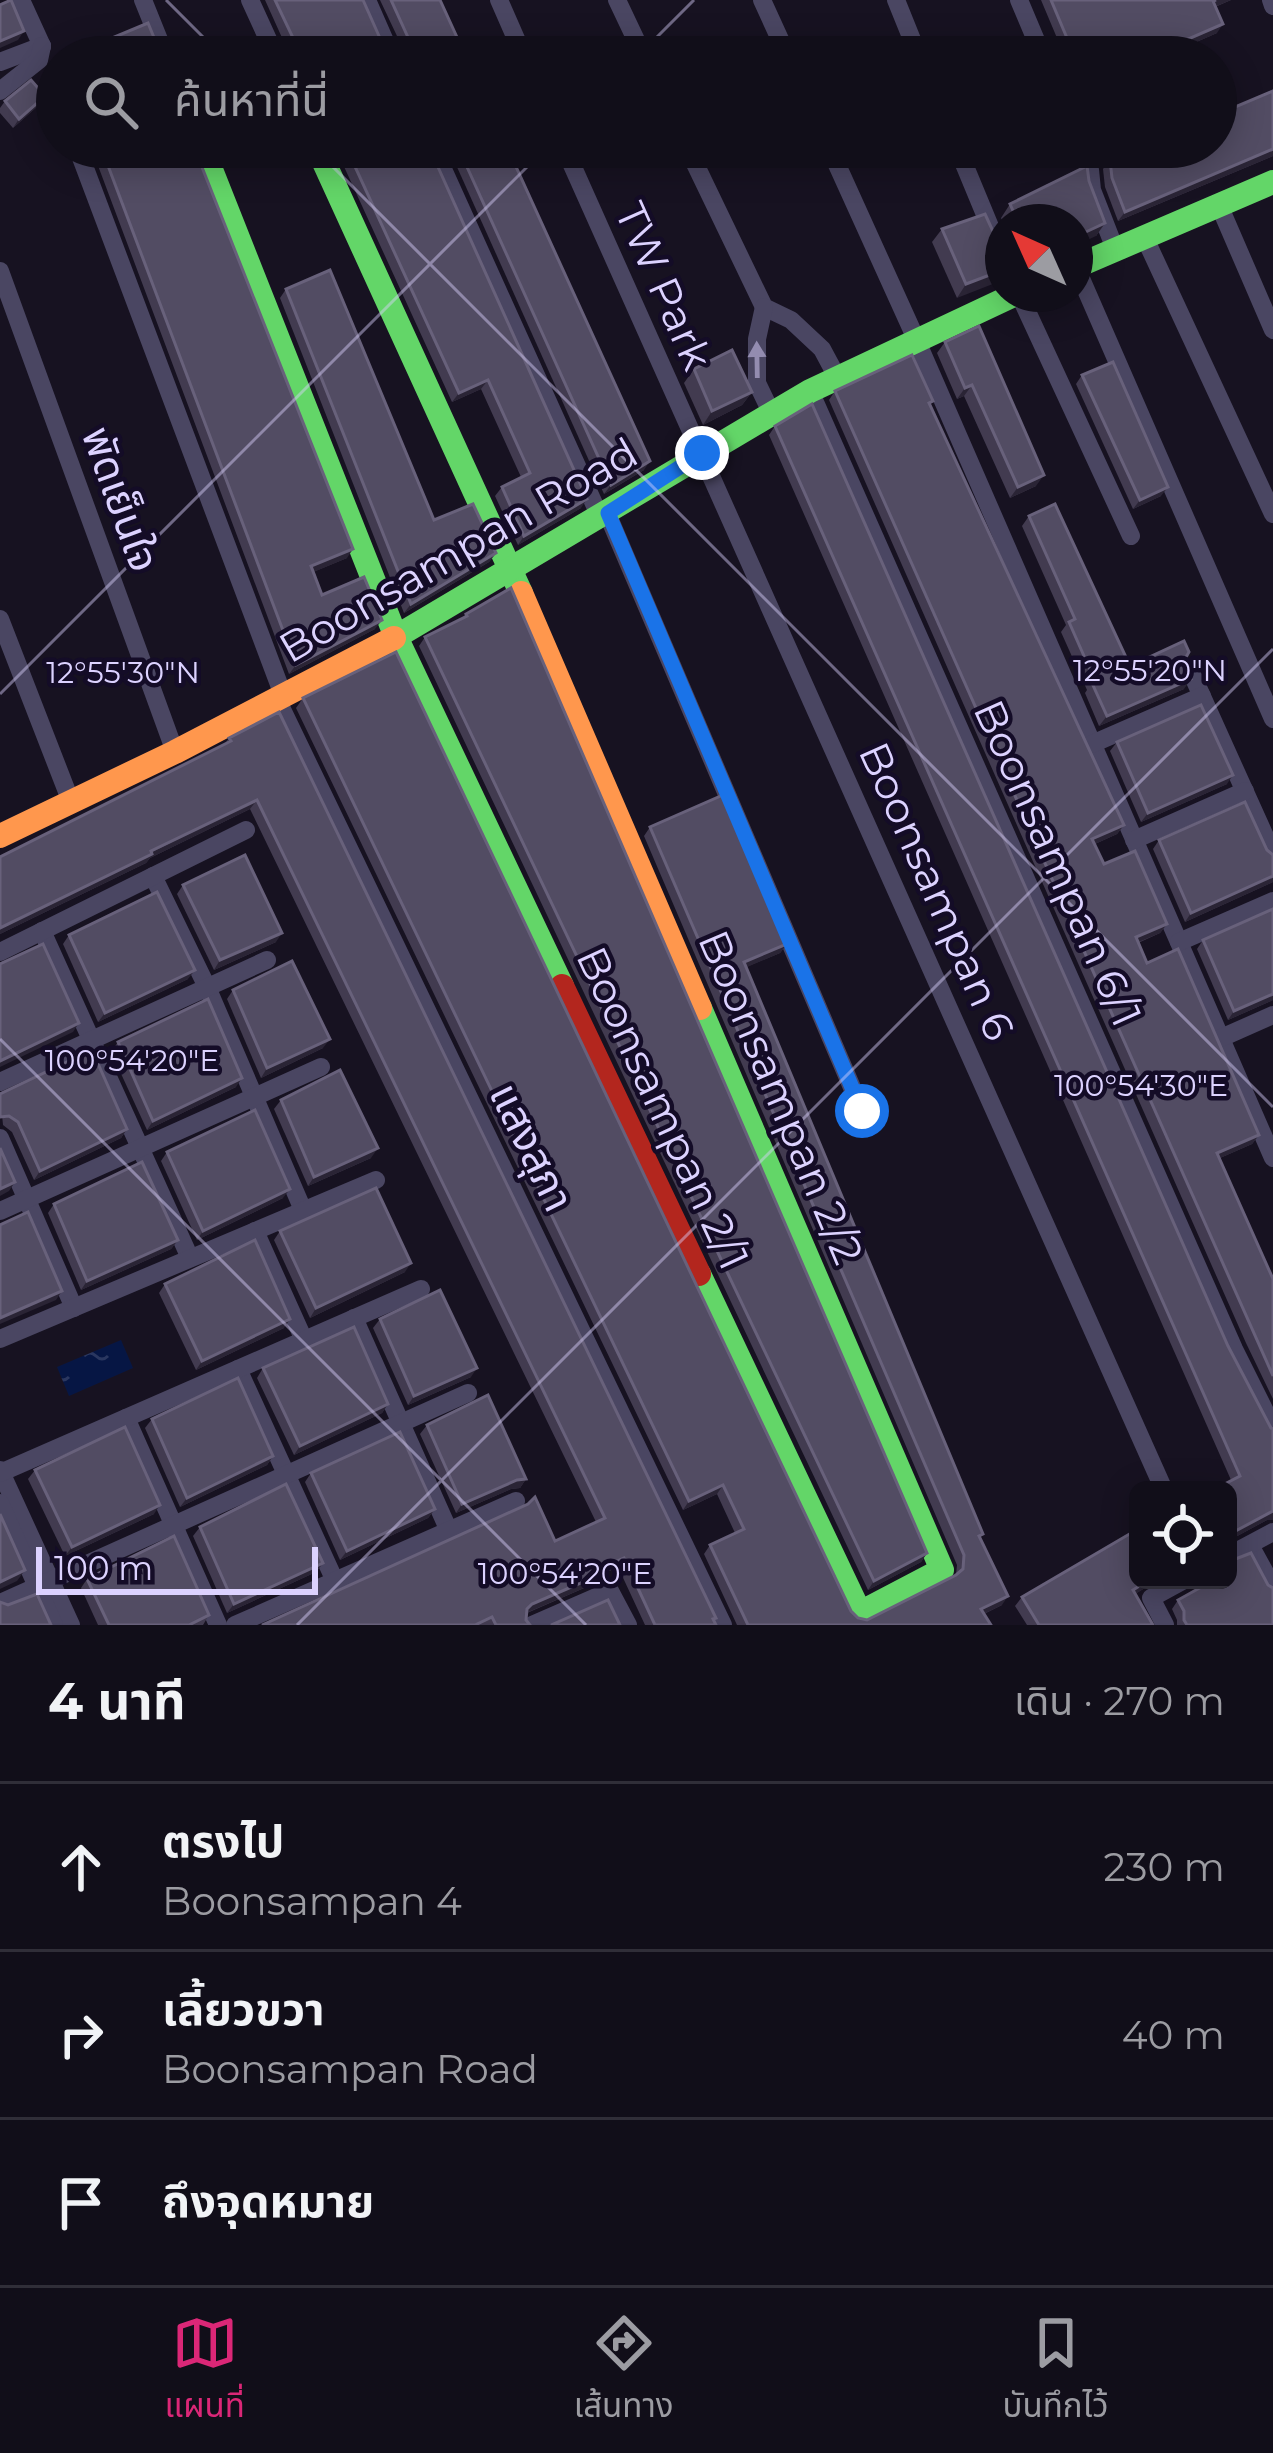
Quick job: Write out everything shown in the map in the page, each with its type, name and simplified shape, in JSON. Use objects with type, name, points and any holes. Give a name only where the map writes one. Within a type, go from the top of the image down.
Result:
[{"type":"street","points":[[21,0],[37,36]]},
{"type":"street","points":[[143,0],[158,36]]},
{"type":"street","points":[[250,0],[266,36]]},
{"type":"street","points":[[367,0],[383,36]]},
{"type":"street","points":[[499,0],[515,36]]},
{"type":"street","points":[[617,0],[634,36]]},
{"type":"street","points":[[762,0],[778,36]]},
{"type":"street","points":[[896,0],[911,36]]},
{"type":"street","points":[[1019,0],[1034,36]]},
{"type":"street","points":[[0,62],[36,48]]},
{"type":"street","points":[[0,92],[36,62]]},
{"type":"street","name":"แสงสุภา","points":[[85,168],[280,697],[723,1625]]},
{"type":"street","name":"Boonsampan 2/1","points":[[210,168],[396,637],[860,1613]]},
{"type":"street","points":[[327,168],[511,570]]},
{"type":"street","points":[[443,168],[604,515],[862,1111]]},
{"type":"street","name":"TW Park","points":[[573,168],[702,453]]},
{"type":"street","points":[[697,168],[764,307],[757,339],[757,383],[770,412]]},
{"type":"street","points":[[839,168],[1221,1038],[1267,1126],[1273,1158]]},
{"type":"street","points":[[966,168],[985,215]]},
{"type":"street","points":[[1089,168],[1103,185],[1128,243],[1273,514]]},
{"type":"street","points":[[1093,259],[1273,182]]},
{"type":"street","points":[[1219,205],[1273,330]]},
{"type":"street","name":"พัดเย็นใจ","points":[[0,271],[175,752]]},
{"type":"street","points":[[1093,306],[1273,719]]},
{"type":"street","points":[[764,307],[791,320],[822,349],[837,377]]},
{"type":"street","name":"Boonsampan Road","points":[[0,836],[396,637],[770,412],[985,309]]},
{"type":"street","points":[[1026,312],[1131,536]]},
{"type":"street","name":"Boonsampan 6/1","points":[[809,391],[1234,1349],[1273,1427]]},
{"type":"street","name":"Boonsampan 6","points":[[702,453],[1160,1481]]},
{"type":"street","name":"Boonsampan 2/2","points":[[511,570],[942,1570],[860,1613]]},
{"type":"street","points":[[0,619],[71,802]]},
{"type":"street","points":[[1191,672],[1273,854]]},
{"type":"street","points":[[1092,743],[1202,696]]},
{"type":"street","points":[[1134,840],[1245,791]]},
{"type":"street","points":[[0,952],[246,830]]},
{"type":"street","points":[[153,876],[207,987],[303,1210]]},
{"type":"street","points":[[1179,942],[1273,901]]},
{"type":"street","points":[[43,931],[190,1258]]},
{"type":"street","points":[[0,1082],[267,960]]},
{"type":"street","points":[[1221,1038],[1273,1015]]},
{"type":"street","points":[[0,1211],[321,1067]]},
{"type":"street","points":[[0,1138],[74,1308]]},
{"type":"street","points":[[0,1339],[376,1180]]},
{"type":"street","points":[[255,1231],[304,1340]]},
{"type":"street","points":[[55,1625],[0,1472],[421,1289]]},
{"type":"street","points":[[355,1318],[449,1531]]},
{"type":"street","points":[[238,1369],[335,1581]]},
{"type":"street","points":[[0,1603],[468,1393]]},
{"type":"street","points":[[126,1418],[218,1625]]},
{"type":"street","points":[[235,1625],[516,1502]]},
{"type":"street","points":[[0,1503],[71,1625]]},
{"type":"street","points":[[1237,1552],[1273,1532]]},
{"type":"street","points":[[1250,1545],[1273,1587]]},
{"type":"street","points":[[1166,1625],[1151,1598],[1168,1589]]},
{"type":"street","points":[[532,1625],[610,1591],[628,1625]]},
{"type":"water","points":[[121,1340],[133,1368],[69,1396],[57,1367]]},
{"type":"building","points":[[11,0],[24,31],[0,41],[0,5]]},
{"type":"building","points":[[275,0],[363,0],[379,36],[292,36]]},
{"type":"building","points":[[391,0],[440,0],[456,36],[407,36]]},
{"type":"building","points":[[1051,0],[1216,0],[1223,24],[1195,36],[1066,36]]},
{"type":"building","points":[[148,23],[153,36],[117,36]]},
{"type":"building","points":[[31,80],[36,86],[36,104],[19,119],[5,101]]},
{"type":"building","points":[[1273,91],[1273,149],[1237,164],[1237,106]]},
{"type":"building","points":[[109,168],[202,168],[353,549],[311,566],[322,595],[364,577],[382,620],[296,665]]},
{"type":"building","points":[[356,168],[438,168],[587,499],[524,536],[502,487],[530,473],[488,380],[459,393]]},
{"type":"building","points":[[468,168],[517,168],[650,461],[611,485]]},
{"type":"building","points":[[1087,168],[1105,223],[1093,229],[1093,204],[1010,204]]},
{"type":"building","points":[[1111,168],[1228,168],[1125,212]]},
{"type":"building","points":[[985,214],[985,277],[966,284],[942,229]]},
{"type":"building","points":[[330,270],[434,520],[473,504],[496,553],[411,604],[286,289]]},
{"type":"building","points":[[979,326],[1044,475],[1018,487],[972,385],[965,388],[945,342]]},
{"type":"building","points":[[732,350],[752,392],[712,411],[694,369]]},
{"type":"building","points":[[912,355],[933,401],[929,403],[1124,825],[1092,839],[1104,864],[1135,851],[1167,924],[1136,937],[1147,963],[1178,949],[1259,1135],[1217,1153],[1273,1279],[1273,1376],[835,391]]},
{"type":"building","points":[[1113,362],[1168,487],[1140,500],[1082,375]]},
{"type":"building","points":[[812,404],[1228,1346],[1273,1429],[1273,1511],[1237,1530],[1237,1481],[1230,1481],[1240,1476],[775,426]]},
{"type":"building","points":[[1055,504],[1130,666],[1184,641],[1191,679],[1107,716],[1069,622],[1075,619],[1029,516]]},
{"type":"building","points":[[511,588],[927,1553],[874,1581],[425,637]]},
{"type":"building","points":[[396,652],[851,1611],[867,1620],[956,1575],[963,1569],[964,1555],[650,827],[723,795],[787,944],[744,962],[983,1534],[979,1536],[1008,1596],[981,1609],[991,1625],[748,1625],[710,1545],[744,1529],[723,1485],[689,1501],[303,698]]},
{"type":"building","points":[[1201,705],[1233,775],[1148,813],[1117,742]]},
{"type":"building","points":[[279,712],[716,1625],[655,1625],[624,1558],[595,1571],[597,1576],[532,1604],[527,1609],[530,1625],[496,1625],[492,1617],[475,1625],[262,1625],[535,1497],[555,1541],[605,1518],[257,800],[0,928],[0,857]]},
{"type":"building","points":[[1245,802],[1273,855],[1273,876],[1191,913],[1159,840]]},
{"type":"building","points":[[245,855],[282,933],[220,960],[183,885]]},
{"type":"building","points":[[157,892],[195,970],[105,1013],[69,935]]},
{"type":"building","points":[[1273,909],[1273,994],[1234,1011],[1203,940]]},
{"type":"building","points":[[43,944],[79,1023],[0,1061],[0,964]]},
{"type":"building","points":[[292,961],[330,1039],[267,1068],[233,990]]},
{"type":"building","points":[[208,999],[242,1078],[153,1121],[118,1042]]},
{"type":"building","points":[[92,1050],[127,1129],[40,1171],[18,1122],[0,1117],[0,1094]]},
{"type":"building","points":[[340,1070],[378,1148],[314,1177],[281,1100]]},
{"type":"building","points":[[255,1110],[290,1189],[203,1231],[167,1152]]},
{"type":"building","points":[[0,1148],[15,1182],[0,1189]]},
{"type":"building","points":[[142,1162],[178,1240],[87,1281],[54,1204]]},
{"type":"building","points":[[376,1188],[411,1263],[316,1308],[280,1231]]},
{"type":"building","points":[[28,1212],[62,1291],[0,1318],[0,1225]]},
{"type":"building","points":[[255,1240],[290,1319],[202,1361],[165,1284]]},
{"type":"building","points":[[440,1290],[477,1368],[414,1396],[380,1319]]},
{"type":"building","points":[[354,1327],[388,1404],[300,1446],[263,1368]]},
{"type":"building","points":[[238,1378],[273,1456],[187,1498],[152,1419]]},
{"type":"building","points":[[488,1395],[526,1479],[462,1504],[427,1425]]},
{"type":"building","points":[[125,1427],[160,1505],[72,1547],[35,1470]]},
{"type":"building","points":[[400,1432],[435,1509],[347,1551],[311,1473]]},
{"type":"building","points":[[286,1484],[323,1563],[234,1604],[200,1527]]},
{"type":"building","points":[[0,1514],[25,1570],[0,1582]]},
{"type":"building","points":[[1129,1534],[1129,1589],[1135,1589],[1153,1625],[1039,1625],[1022,1597]]},
{"type":"building","points":[[174,1536],[209,1615],[189,1625],[109,1625],[87,1579]]},
{"type":"building","points":[[1251,1553],[1273,1588],[1273,1625],[1187,1625],[1178,1600],[1198,1589],[1237,1589],[1237,1558]]},
{"type":"building","points":[[37,1594],[51,1625],[0,1625],[0,1602],[8,1605]]},
{"type":"building","points":[[608,1600],[620,1625],[551,1625]]},
{"type":"traffic: fast","points":[[210,168],[396,637],[562,986]]},
{"type":"traffic: fast","points":[[327,168],[521,593]]},
{"type":"traffic: fast","points":[[1093,259],[1273,182]]},
{"type":"traffic: fast","points":[[394,638],[810,391],[985,309]]},
{"type":"traffic: fast","points":[[699,1274],[860,1613],[942,1570],[700,1008]]},
{"type":"traffic: slow","points":[[521,593],[700,1008]]},
{"type":"traffic: slow","points":[[0,836],[394,638]]},
{"type":"traffic: jam","points":[[562,986],[699,1274]]},
{"type":"route","points":[[702,453],[608,513],[862,1111]]}]
